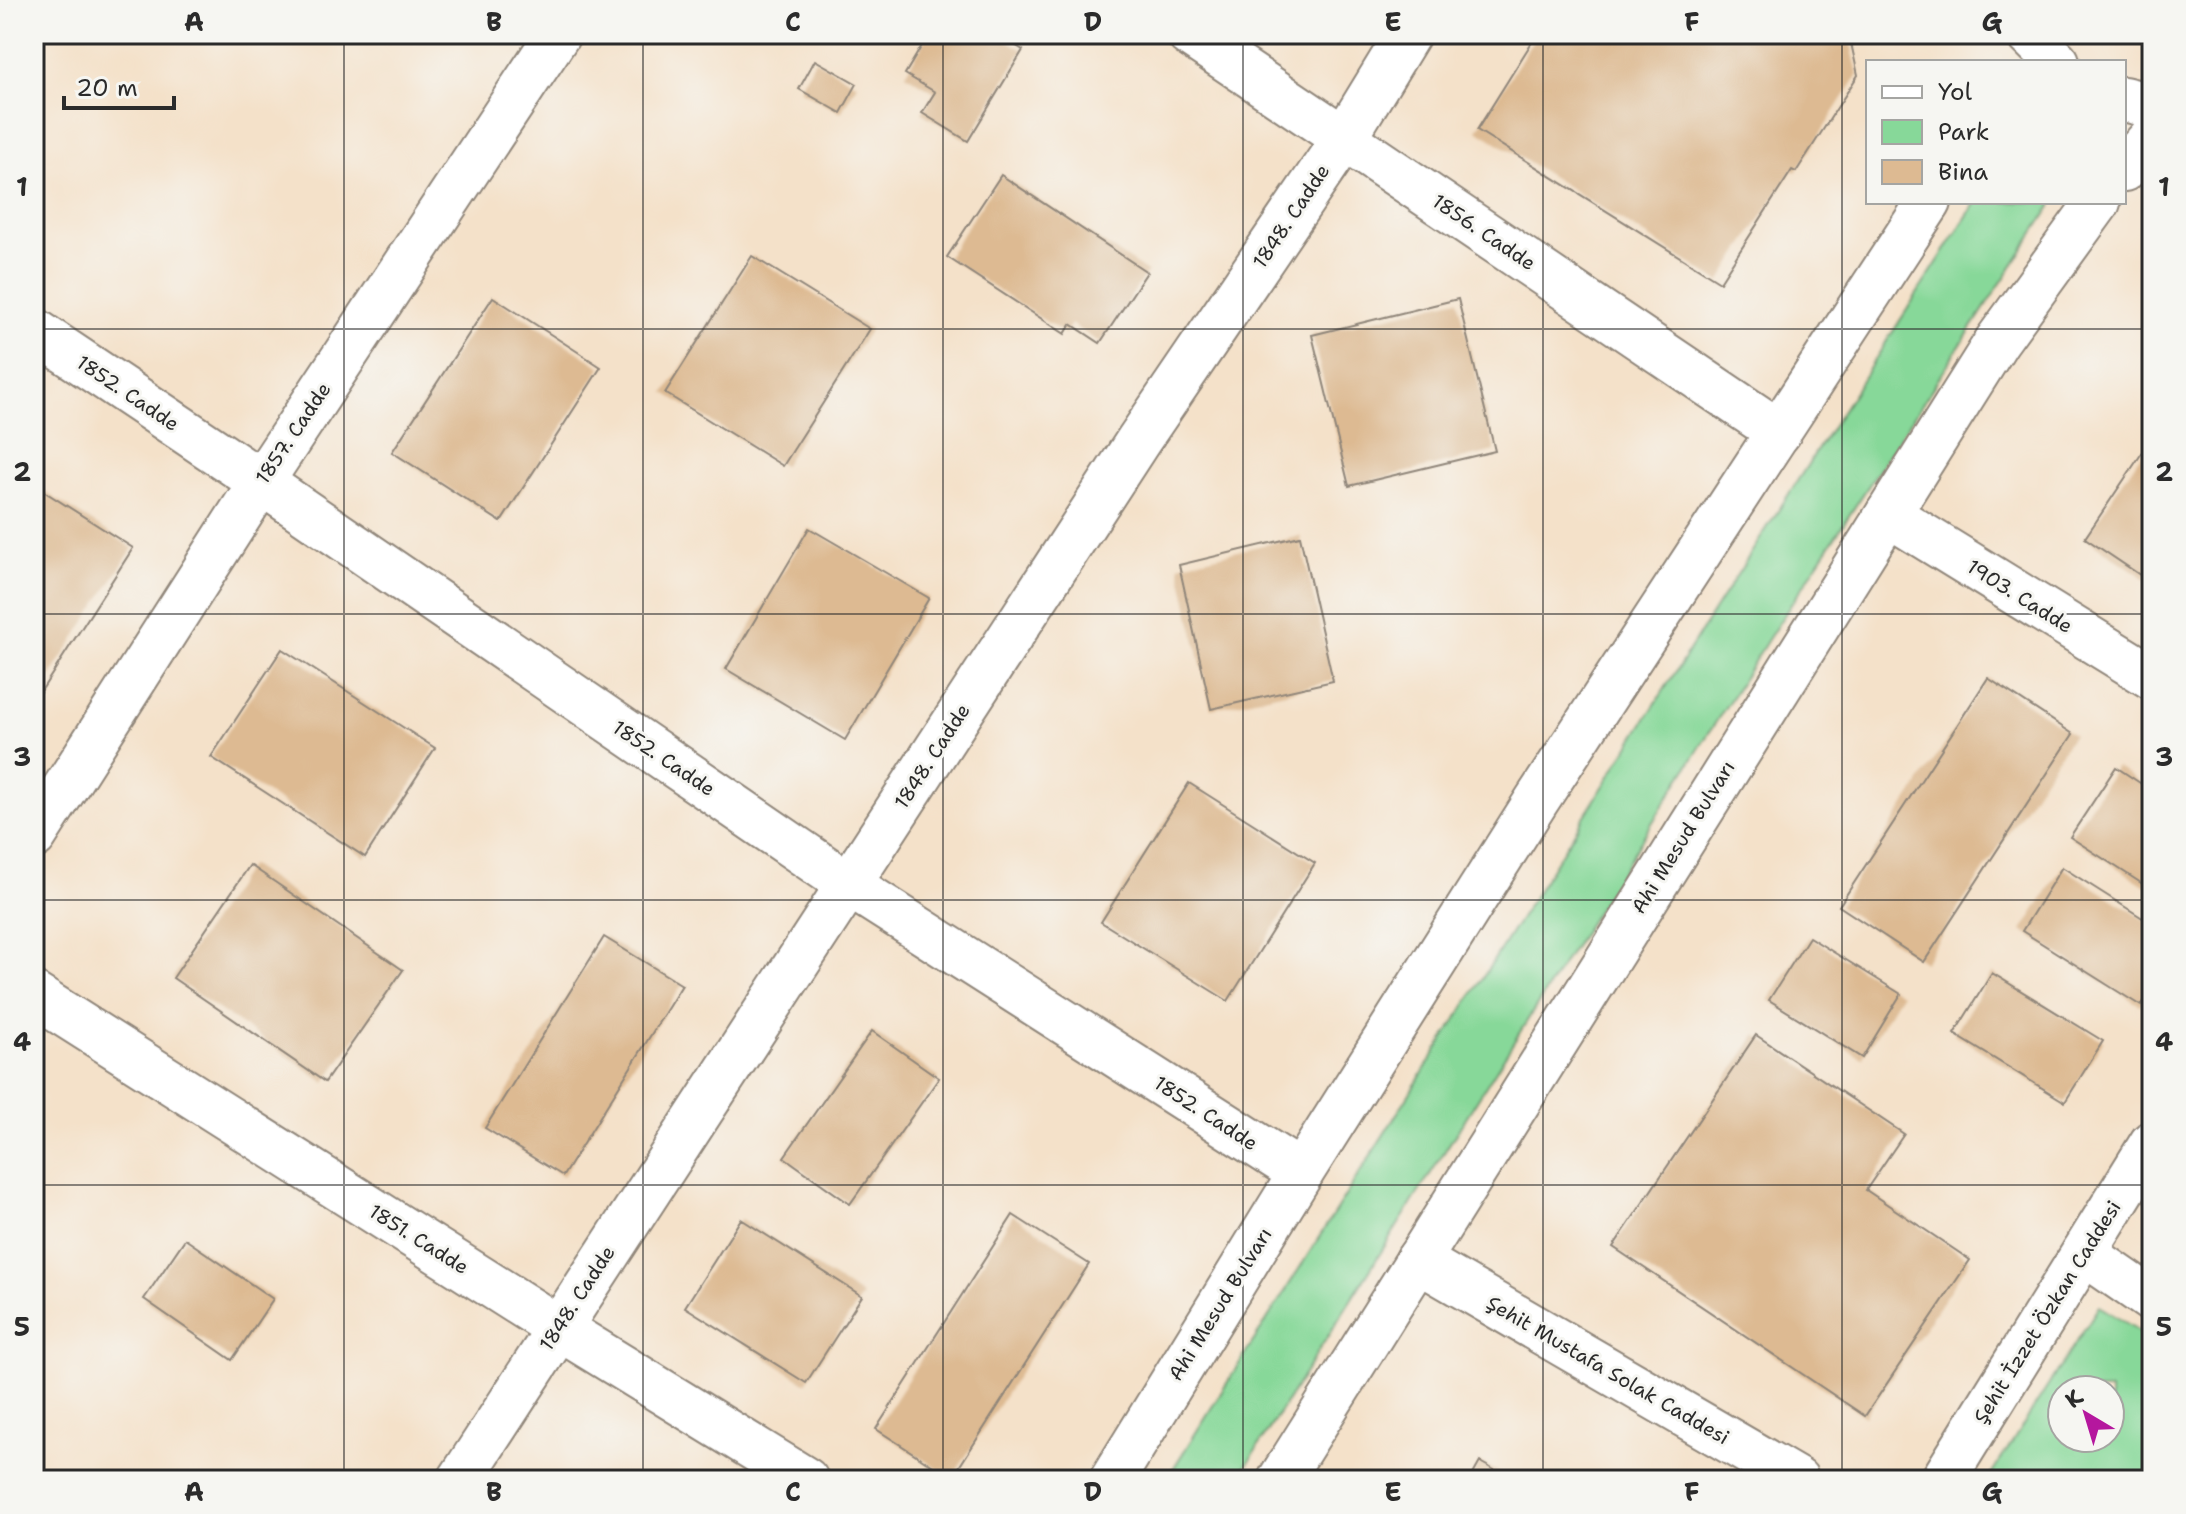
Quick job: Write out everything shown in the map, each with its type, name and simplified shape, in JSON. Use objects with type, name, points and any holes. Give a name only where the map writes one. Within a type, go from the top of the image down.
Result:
[{"type":"street","name":"1857. Cadde","points":[[34,836],[261,482],[558,34]]},
{"type":"street","name":"1856. Cadde","points":[[1189,34],[1779,432]]},
{"type":"street","name":"1848. Cadde","points":[[460,1480],[1138,441],[1345,137],[1408,34]]},
{"type":"street","points":[[2126,100],[2152,106]]},
{"type":"street","points":[[2126,167],[2152,137]]},
{"type":"street","name":"Ahi Mesud Bulvarı","points":[[1112,1480],[1301,1173],[1537,800],[1928,204]]},
{"type":"street","name":"Ahi Mesud Bulvarı","points":[[1280,1480],[1997,341],[2097,204]]},
{"type":"street","name":"1852. Cadde","points":[[34,330],[848,884],[1301,1173]]},
{"type":"street","name":"1903. Cadde","points":[[1888,514],[2152,677]]},
{"type":"street","name":"1851. Cadde","points":[[34,995],[557,1327],[806,1480]]},
{"type":"street","name":"Şehit İzzet Özkan Caddesi","points":[[1943,1480],[2152,1143]]},
{"type":"street","points":[[2084,1253],[2152,1300]]},
{"type":"street","name":"Şehit Mustafa Solak Caddesi","points":[[1418,1260],[1797,1480]]},
{"type":"green space","points":[[1975,204],[2053,204],[1769,638],[1237,1480],[1166,1480],[1712,614]]},
{"type":"green space","points":[[2099,1306],[2152,1339],[2152,1480],[1988,1480],[2046,1389],[2046,1454],[2126,1454],[2126,1374],[2056,1374]]},
{"type":"building","points":[[929,34],[996,34],[1023,50],[968,141],[922,113],[935,92],[905,74]]},
{"type":"building","points":[[1537,34],[1849,34],[1858,75],[1720,282],[1477,130]]},
{"type":"building","points":[[815,60],[857,84],[841,113],[799,89]]},
{"type":"building","points":[[1001,175],[1147,272],[1100,343],[1071,324],[1065,334],[947,257]]},
{"type":"building","points":[[752,256],[870,329],[783,466],[665,393]]},
{"type":"building","points":[[493,297],[601,367],[501,522],[392,452]]},
{"type":"building","points":[[1458,299],[1495,451],[1349,486],[1312,335]]},
{"type":"building","points":[[2152,438],[2152,583],[2085,538]]},
{"type":"building","points":[[34,485],[133,548],[34,702]]},
{"type":"building","points":[[809,528],[929,598],[845,740],[726,669]]},
{"type":"building","points":[[1300,536],[1333,681],[1211,709],[1179,565]]},
{"type":"building","points":[[282,649],[435,748],[365,857],[211,757]]},
{"type":"building","points":[[1988,678],[2073,734],[1924,962],[1839,906]]},
{"type":"building","points":[[2116,767],[2152,791],[2152,890],[2070,837]]},
{"type":"building","points":[[1189,783],[1315,863],[1228,1001],[1101,922]]},
{"type":"building","points":[[250,865],[403,970],[325,1082],[173,978]]},
{"type":"building","points":[[2062,867],[2152,924],[2152,989],[2141,1006],[2022,931]]},
{"type":"building","points":[[604,937],[682,985],[563,1176],[485,1128]]},
{"type":"building","points":[[1809,937],[1901,994],[1862,1058],[1769,1000]]},
{"type":"building","points":[[1992,973],[2103,1041],[2065,1102],[1954,1034]]},
{"type":"building","points":[[872,1031],[939,1078],[850,1204],[784,1157]]},
{"type":"building","points":[[1756,1035],[1904,1134],[1866,1190],[1970,1260],[1865,1416],[1613,1247]]},
{"type":"building","points":[[1013,1215],[1089,1264],[952,1478],[876,1429]]},
{"type":"building","points":[[741,1219],[862,1296],[806,1383],[685,1307]]},
{"type":"building","points":[[185,1239],[273,1299],[232,1360],[144,1299]]},
{"type":"building","points":[[1480,1462],[1512,1480],[1470,1480]]}]
